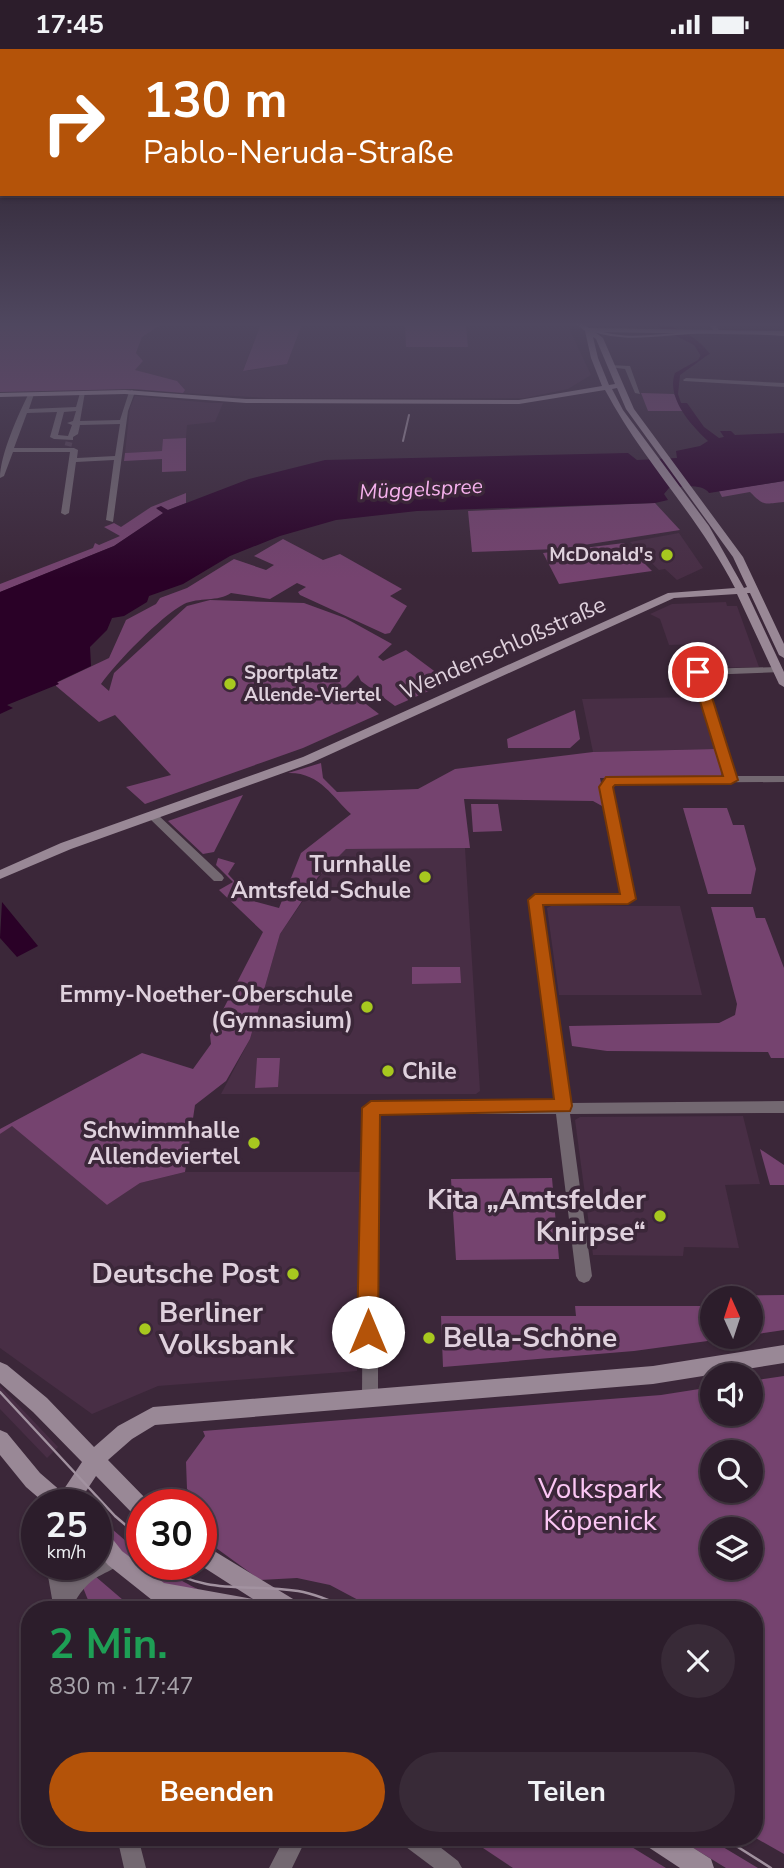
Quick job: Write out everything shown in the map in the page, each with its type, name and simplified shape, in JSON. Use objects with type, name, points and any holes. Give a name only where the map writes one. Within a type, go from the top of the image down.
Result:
[{"type":"main road","points":[[619,409],[687,504],[741,591],[784,684]]},
{"type":"main road","points":[[633,409],[738,557],[784,655]]},
{"type":"main road","name":"Wendenschloßstraße","points":[[0,875],[66,846],[330,750],[672,595],[755,590]]},
{"type":"main road","points":[[75,1489],[94,1461],[120,1434],[153,1416],[653,1375],[784,1354]]},
{"type":"main road","points":[[0,1371],[40,1405],[126,1495]]},
{"type":"main road","points":[[0,1440],[33,1480],[44,1489]]},
{"type":"main road","points":[[112,1554],[159,1594],[202,1601]]},
{"type":"main road","points":[[217,1563],[276,1601]]},
{"type":"main road","points":[[667,1846],[702,1868]]},
{"type":"street","points":[[110,520],[127,409]]},
{"type":"street","points":[[61,410],[54,437],[70,435]]},
{"type":"street","points":[[0,477],[25,411],[78,410],[70,435],[74,450],[65,513]]},
{"type":"street","points":[[9,450],[123,422]]},
{"type":"street","points":[[73,460],[118,458]]},
{"type":"street","points":[[731,780],[698,672],[778,670]]},
{"type":"street","points":[[584,1276],[535,900],[628,899],[606,787],[611,780],[784,779]]},
{"type":"street","points":[[153,816],[218,878]]},
{"type":"street","points":[[370,1397],[371,1108],[784,1107]]},
{"type":"street","points":[[66,1601],[72,1586],[89,1570],[115,1558]]},
{"type":"street","points":[[58,1580],[62,1601]]},
{"type":"street","points":[[129,1846],[135,1868]]},
{"type":"street","points":[[280,1868],[292,1846]]},
{"type":"street","points":[[421,1846],[451,1868]]},
{"type":"shaded area","points":[[130,409],[221,409],[215,422],[187,425],[186,438],[164,439],[163,451],[125,453]]},
{"type":"shaded area","points":[[679,533],[703,568],[677,580],[665,569],[659,570],[630,542]]},
{"type":"shaded area","points":[[726,602],[727,606],[737,606],[759,667],[705,668],[707,666],[699,644],[669,645],[660,619],[650,614],[672,604]]},
{"type":"shaded area","points":[[700,697],[715,749],[593,752],[582,699]]},
{"type":"shaded area","name":"Emmy-Noether-Oberschule (Gymnasium)","points":[[465,848],[480,1091],[476,1094],[221,1094],[250,1039],[280,934],[330,862],[346,849]]},
{"type":"shaded area","points":[[680,906],[702,995],[559,995],[547,908]]},
{"type":"shaded area","name":"Kita „Amtsfelder Knirpse“","points":[[743,1116],[760,1184],[725,1185],[739,1248],[684,1247],[683,1256],[593,1255],[575,1120],[580,1117]]},
{"type":"shaded area","points":[[12,1125],[107,1205],[140,1183],[185,1172],[361,1172],[357,1371],[158,1386],[92,1414],[0,1348],[0,1134]]},
{"type":"shaded area","points":[[0,1386],[58,1447],[47,1458],[0,1409]]},
{"type":"green space","points":[[647,409],[684,411],[648,411]]},
{"type":"green space","points":[[186,438],[186,471],[162,472],[162,459],[124,461],[125,453],[162,451],[163,439]]},
{"type":"green space","points":[[784,481],[784,502],[764,503],[750,492],[722,497],[719,491]]},
{"type":"green space","points":[[186,493],[186,503],[168,510],[157,509],[164,513],[114,546],[0,592],[0,584],[93,548],[95,543],[99,545],[120,536],[104,527],[114,523],[121,527],[151,507]]},
{"type":"green space","points":[[655,503],[680,530],[558,549],[472,552],[468,511]]},
{"type":"green space","name":"Sportplatz Allende-Viertel","points":[[283,539],[323,560],[340,554],[402,589],[390,596],[407,606],[390,633],[385,634],[300,595],[298,592],[306,587],[297,583],[270,599],[231,593],[220,598],[190,602],[174,610],[117,664],[101,684],[109,691],[114,673],[187,606],[210,600],[304,603],[345,618],[392,644],[378,657],[383,661],[406,650],[449,682],[395,706],[361,681],[358,675],[333,700],[349,691],[379,714],[303,748],[145,804],[126,787],[171,775],[115,715],[99,722],[56,686],[56,683],[109,658],[126,620],[156,604],[160,598],[187,588],[234,559],[266,570],[274,565],[254,556]]},
{"type":"green space","points":[[624,543],[652,571],[559,584],[543,553]]},
{"type":"green space","points":[[575,710],[580,739],[570,748],[508,748],[507,739]]},
{"type":"green space","points":[[715,749],[721,777],[600,778],[605,802],[602,806],[593,801],[464,799],[470,848],[346,849],[318,877],[280,934],[250,1039],[226,1081],[195,1105],[185,1172],[140,1183],[107,1205],[12,1126],[0,1134],[0,1129],[142,1053],[193,1069],[211,1044],[210,1035],[263,932],[219,890],[233,882],[216,865],[218,858],[235,863],[228,874],[253,901],[279,908],[301,853],[351,814],[317,781],[288,773],[321,763],[323,778],[337,792],[418,789],[455,769],[593,752]]},
{"type":"green space","points":[[243,795],[214,852],[203,854],[168,821]]},
{"type":"green space","points":[[471,804],[498,804],[502,831],[473,832]]},
{"type":"green space","points":[[683,808],[727,808],[733,825],[744,825],[756,869],[751,894],[708,894]]},
{"type":"green space","points":[[711,907],[753,907],[756,918],[765,918],[784,968],[784,1058],[771,1058],[768,1052],[607,1051],[572,1046],[569,1026],[719,1023],[735,1015],[737,1004]]},
{"type":"green space","points":[[412,967],[460,967],[461,983],[412,984]]},
{"type":"green space","points":[[257,1058],[280,1058],[278,1087],[255,1088]]},
{"type":"green space","points":[[760,1149],[784,1165],[784,1185],[770,1185]]},
{"type":"green space","points":[[552,1178],[559,1259],[456,1260],[451,1179]]},
{"type":"green space","points":[[763,1295],[784,1295],[784,1330],[763,1333]]},
{"type":"green space","points":[[575,1306],[700,1306],[700,1342],[634,1351],[443,1367],[441,1316],[576,1316]]},
{"type":"green space","name":"Volkspark Köpenick","points":[[784,1376],[784,1854],[763,1842],[763,1601],[360,1601],[330,1585],[297,1578],[260,1580],[217,1549],[217,1489],[187,1489],[186,1462],[205,1436],[203,1431],[661,1395],[700,1389],[700,1426],[763,1426],[763,1379]]},
{"type":"green space","points":[[112,1529],[126,1541],[126,1555],[112,1543]]},
{"type":"green space","points":[[89,1580],[100,1580],[124,1601],[88,1601],[82,1585]]},
{"type":"green space","points":[[157,1580],[181,1580],[198,1589],[167,1586]]},
{"type":"green space","points":[[480,1846],[630,1846],[666,1868],[513,1868]]},
{"type":"green space","points":[[690,1846],[721,1846],[758,1868],[726,1868]]},
{"type":"water","name":"Müggelspree","points":[[691,409],[704,427],[719,438],[724,437],[720,431],[731,431],[735,435],[784,433],[784,481],[709,493],[696,487],[669,488],[664,494],[668,500],[655,503],[417,511],[336,520],[280,536],[230,556],[183,584],[149,596],[147,602],[124,616],[112,618],[107,630],[90,647],[91,666],[57,682],[59,684],[7,705],[13,708],[0,714],[0,592],[114,546],[163,513],[156,508],[161,506],[168,510],[249,479],[325,460],[628,453],[637,460],[677,458],[676,451],[700,446],[708,441],[682,410]]},
{"type":"water","points":[[2,902],[38,946],[17,957],[0,938]]},
{"type":"tunnel","points":[[68,446],[69,442]]},
{"type":"tram line","points":[[403,441],[409,415]]},
{"type":"tram line","points":[[0,1392],[126,1525]]},
{"type":"tram line","points":[[192,1580],[228,1587],[298,1591],[332,1601]]},
{"type":"tram line","points":[[736,1846],[771,1868]]},
{"type":"place","name":"McDonald's","points":[[667,555]]},
{"type":"place","name":"Sportplatz Allende-Viertel","points":[[230,684]]},
{"type":"place","name":"Turnhalle Amtsfeld-Schule","points":[[425,877]]},
{"type":"place","name":"Emmy-Noether-Oberschule (Gymnasium)","points":[[367,1007]]},
{"type":"place","name":"Chile","points":[[388,1071]]},
{"type":"place","name":"Schwimmhalle Allendeviertel","points":[[254,1143]]},
{"type":"place","name":"Kita „Amtsfelder Knirpse“","points":[[660,1216]]},
{"type":"place","name":"Deutsche Post","points":[[293,1274]]},
{"type":"place","name":"Berliner Volksbank","points":[[145,1329]]},
{"type":"place","name":"Bella-Schöne","points":[[429,1338]]},
{"type":"route","points":[[368,1332],[371,1108],[563,1106],[535,900],[628,899],[606,787],[611,780],[731,780],[698,672]]}]
